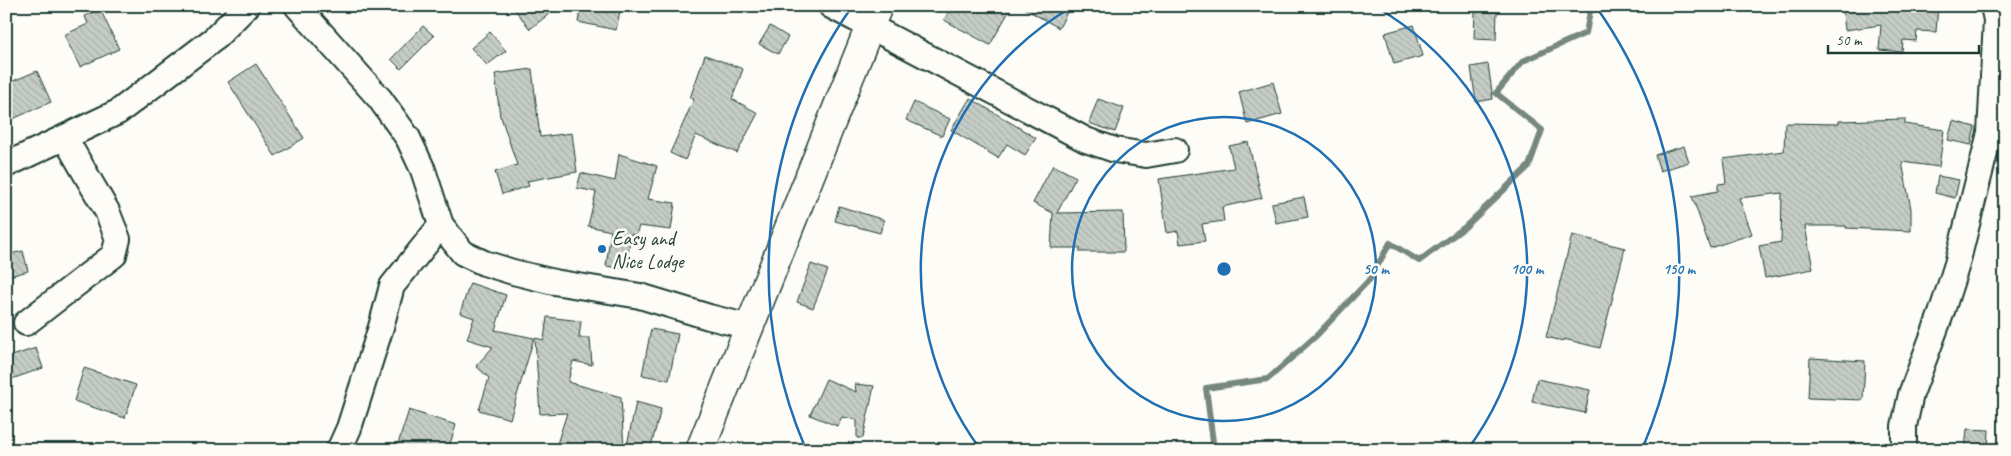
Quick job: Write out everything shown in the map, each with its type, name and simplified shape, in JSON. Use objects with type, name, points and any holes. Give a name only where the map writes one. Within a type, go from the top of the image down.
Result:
[{"type":"main road","points":[[700,450],[874,16]]},
{"type":"street","points":[[6,165],[118,112],[214,39],[247,6]]},
{"type":"street","points":[[297,6],[380,99],[408,138],[423,170],[441,225],[463,253],[484,263],[554,282],[640,296],[709,318],[750,327]]},
{"type":"street","points":[[831,6],[874,16],[1086,140],[1115,150],[1146,155],[1175,150]]},
{"type":"street","points":[[1904,450],[1904,426],[1911,394],[1942,314],[1957,264],[1988,142],[1998,16]]},
{"type":"street","points":[[26,323],[114,255],[118,239],[107,211],[65,138]]},
{"type":"street","points":[[339,450],[349,428],[392,286],[441,225]]},
{"type":"building","points":[[512,6],[559,6],[530,29]]},
{"type":"building","points":[[581,6],[621,6],[616,30],[578,22]]},
{"type":"building","points":[[952,6],[1012,6],[990,45],[944,20]]},
{"type":"building","points":[[1020,6],[1070,6],[1059,28]]},
{"type":"building","points":[[1842,6],[1938,6],[1936,32],[1917,31],[1916,41],[1903,40],[1902,52],[1879,50],[1881,25],[1845,30]]},
{"type":"building","points":[[100,9],[119,49],[80,67],[64,35],[88,24],[85,16]]},
{"type":"building","points":[[1475,12],[1497,12],[1496,40],[1474,39]]},
{"type":"building","points":[[1414,25],[1423,56],[1394,64],[1385,33]]},
{"type":"building","points":[[423,26],[434,36],[401,69],[391,59]]},
{"type":"building","points":[[770,26],[788,37],[778,54],[759,44]]},
{"type":"building","points":[[490,32],[506,51],[487,65],[471,48]]},
{"type":"building","points":[[705,55],[743,69],[732,99],[758,113],[737,153],[696,135],[685,160],[670,153],[694,99],[690,98]]},
{"type":"building","points":[[256,64],[304,138],[275,156],[228,82]]},
{"type":"building","points":[[1488,64],[1493,99],[1476,102],[1471,67]]},
{"type":"building","points":[[532,69],[540,137],[572,133],[577,172],[527,181],[529,186],[502,194],[495,172],[517,165],[500,117],[495,74]]},
{"type":"building","points":[[37,71],[51,102],[6,122],[6,84]]},
{"type":"building","points":[[1273,82],[1282,114],[1247,124],[1239,92]]},
{"type":"building","points":[[970,98],[1036,138],[1025,155],[1007,144],[998,158],[951,130]]},
{"type":"building","points":[[1098,99],[1124,108],[1115,132],[1089,123]]},
{"type":"building","points":[[914,102],[950,119],[942,136],[906,120]]},
{"type":"building","points":[[1905,119],[1905,124],[1944,130],[1939,167],[1902,162],[1911,209],[1911,231],[1846,228],[1846,226],[1805,226],[1813,269],[1765,278],[1759,246],[1781,242],[1782,193],[1739,198],[1752,234],[1710,248],[1692,196],[1718,191],[1718,184],[1726,183],[1723,159],[1784,151],[1785,123],[1839,124],[1839,121]]},
{"type":"building","points":[[1953,121],[1975,127],[1971,145],[1948,140]]},
{"type":"building","points":[[1248,142],[1262,198],[1222,207],[1224,221],[1202,224],[1205,241],[1180,244],[1178,231],[1167,233],[1159,179],[1234,168],[1229,146]]},
{"type":"building","points":[[1684,146],[1689,162],[1660,171],[1655,155]]},
{"type":"building","points":[[619,154],[657,166],[648,199],[675,203],[671,230],[639,226],[636,236],[631,234],[626,269],[606,266],[611,231],[588,226],[596,192],[577,188],[581,173],[615,181]]},
{"type":"building","points":[[1053,165],[1076,177],[1057,213],[1123,212],[1124,252],[1080,252],[1080,248],[1051,248],[1053,213],[1033,203]]},
{"type":"building","points":[[1938,176],[1959,180],[1955,198],[1935,193]]},
{"type":"building","points":[[1304,197],[1308,217],[1276,223],[1272,203]]},
{"type":"building","points":[[839,206],[884,220],[880,233],[835,221]]},
{"type":"building","points":[[1572,235],[1625,248],[1600,348],[1564,339],[1563,341],[1546,337]]},
{"type":"building","points":[[23,251],[28,271],[6,277],[6,255]]},
{"type":"building","points":[[811,264],[828,270],[813,308],[797,302]]},
{"type":"building","points":[[470,283],[506,295],[495,330],[534,338],[510,419],[479,410],[489,378],[476,366],[493,347],[467,339],[474,318],[460,313]]},
{"type":"building","points":[[547,317],[581,321],[579,338],[590,338],[592,365],[573,361],[568,382],[621,397],[624,450],[555,450],[567,413],[540,414],[535,338],[544,340]]},
{"type":"building","points":[[651,329],[678,334],[669,380],[642,375]]},
{"type":"building","points":[[36,348],[43,368],[6,381],[6,358]]},
{"type":"building","points":[[1810,358],[1865,361],[1863,400],[1808,398]]},
{"type":"building","points":[[84,368],[136,385],[125,418],[74,401]]},
{"type":"building","points":[[826,379],[856,392],[855,384],[874,386],[863,438],[857,438],[857,420],[842,417],[837,426],[810,415]]},
{"type":"building","points":[[1537,379],[1590,390],[1585,413],[1532,402]]},
{"type":"building","points":[[636,402],[661,409],[650,450],[626,450]]},
{"type":"building","points":[[409,410],[456,425],[448,450],[396,450]]},
{"type":"building","points":[[1967,429],[1989,430],[1988,450],[1965,450]]},
{"type":"waterway","points":[[1214,450],[1206,388],[1268,379],[1317,335],[1370,279],[1390,243],[1419,261],[1465,227],[1529,166],[1542,130],[1496,93],[1523,61],[1586,33],[1591,6]]},
{"type":"place","name":"Easy and Nice Lodge","points":[[602,249]]}]
